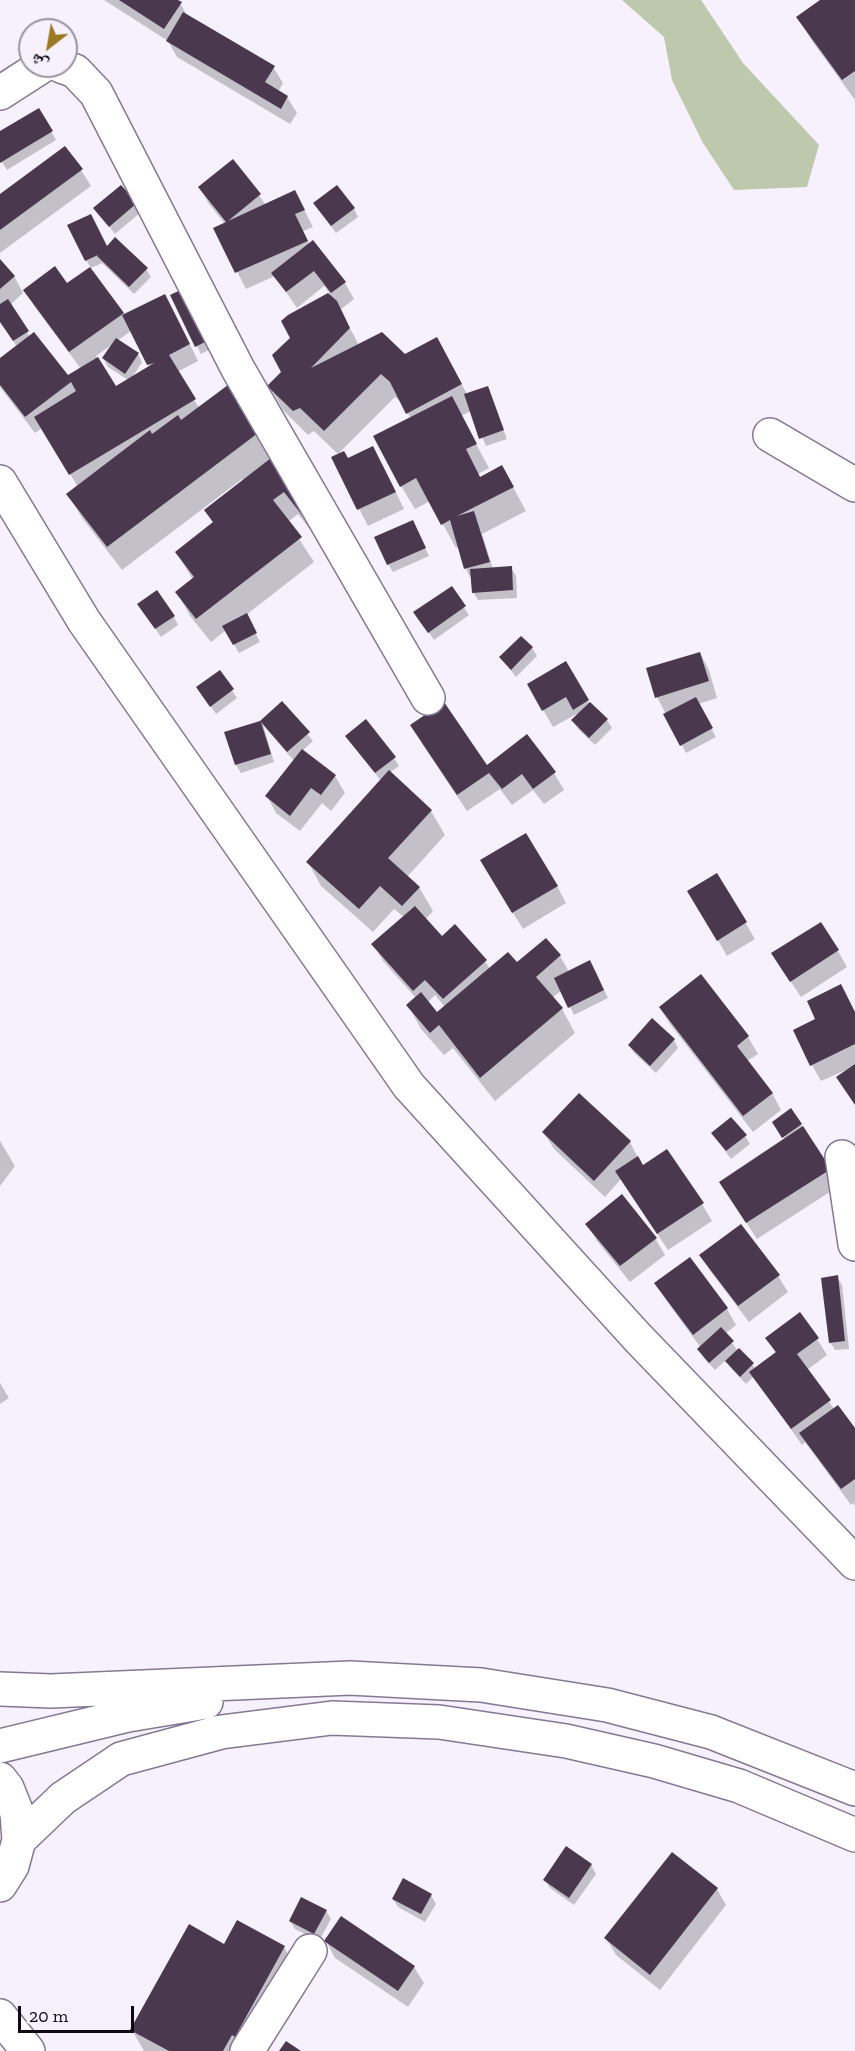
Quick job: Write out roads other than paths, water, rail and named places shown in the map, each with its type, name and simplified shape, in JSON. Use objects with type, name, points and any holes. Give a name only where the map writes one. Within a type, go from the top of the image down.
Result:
[{"type":"main road","points":[[78,74],[96,93],[238,369],[428,698]]},
{"type":"main road","points":[[0,93],[23,78]]},
{"type":"main road","points":[[770,435],[855,484]]},
{"type":"main road","points":[[0,482],[84,621],[409,1086],[638,1338],[855,1563]]},
{"type":"main road","points":[[842,1157],[855,1244]]},
{"type":"main road","points":[[0,1746],[128,1715],[350,1678]]},
{"type":"main road","points":[[0,1689],[51,1691],[350,1678],[481,1685],[607,1705],[711,1732],[855,1789]]},
{"type":"main road","points":[[19,1840],[63,1798],[121,1759],[220,1732],[332,1718],[439,1722],[566,1741],[654,1761],[738,1786],[855,1835]]},
{"type":"main road","points":[[0,1779],[7,1788],[17,1813],[19,1840],[12,1866],[0,1885]]},
{"type":"main road","points":[[247,2051],[310,1951]]},
{"type":"main road","points":[[0,2016],[28,2051]]}]
